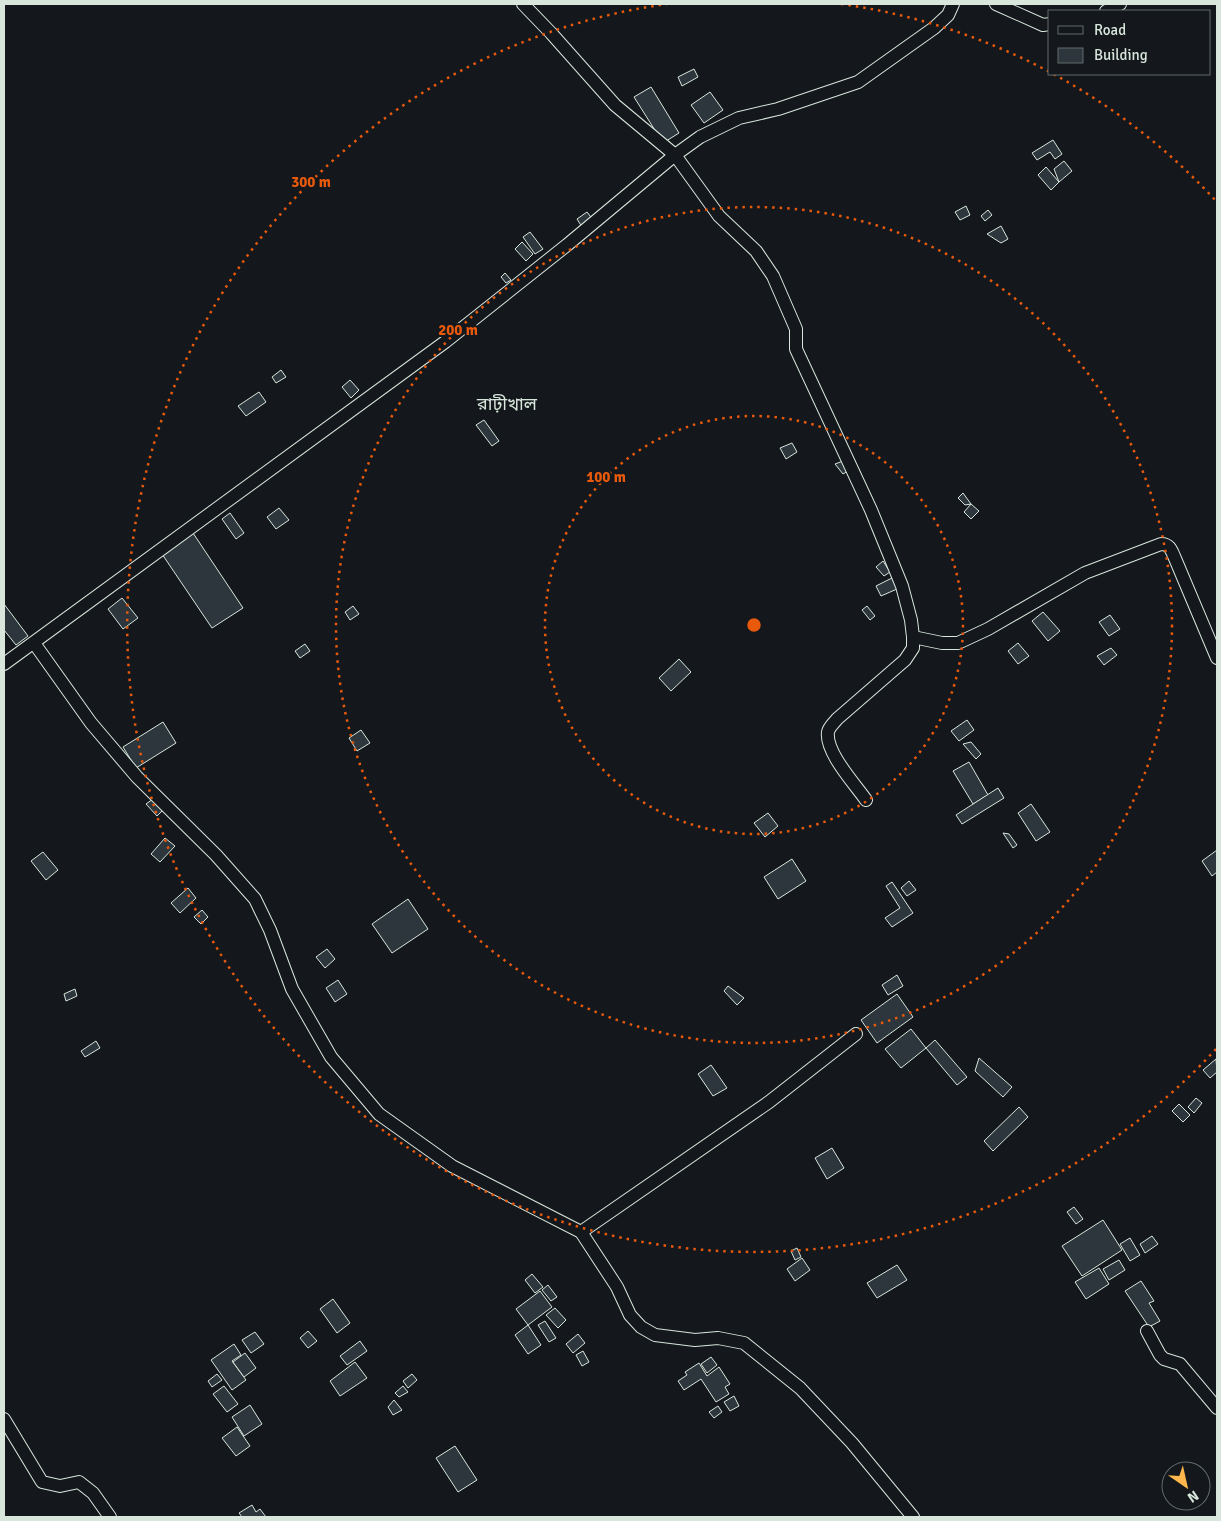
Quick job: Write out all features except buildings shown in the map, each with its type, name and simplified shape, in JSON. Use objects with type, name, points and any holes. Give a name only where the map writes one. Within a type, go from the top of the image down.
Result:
[{"type":"street","points":[[522,4],[551,32],[615,105],[675,155],[719,216],[756,251],[773,276],[796,329],[796,349],[838,443],[871,510],[902,586],[911,620],[913,648],[905,660],[836,719],[828,730],[828,739],[833,753],[866,800]]},
{"type":"street","points":[[4,664],[445,342],[567,245],[675,155],[700,137],[739,118],[778,110],[858,82],[934,28],[948,15],[953,4]]},
{"type":"street","points":[[996,4],[1046,25]]},
{"type":"street","points":[[1108,10],[1120,4]]},
{"type":"street","points":[[913,636],[942,643],[958,643],[988,629],[1085,573],[1161,544],[1166,544],[1170,548],[1217,658]]},
{"type":"street","points":[[34,643],[91,723],[137,778],[216,854],[255,899],[270,930],[292,989],[331,1057],[379,1114],[452,1166],[581,1232],[617,1287],[630,1314],[640,1327],[655,1335],[695,1340],[718,1338],[744,1343],[800,1388],[852,1443],[914,1517]]},
{"type":"street","points":[[581,1232],[769,1102],[856,1034]]},
{"type":"street","points":[[1147,1331],[1160,1355],[1164,1359],[1180,1364],[1217,1408]]},
{"type":"street","points":[[4,1419],[42,1482],[60,1486],[79,1482],[93,1493],[110,1517]]},
{"type":"district","name":"রাঢ়ীখাল","points":[[507,404]]}]
